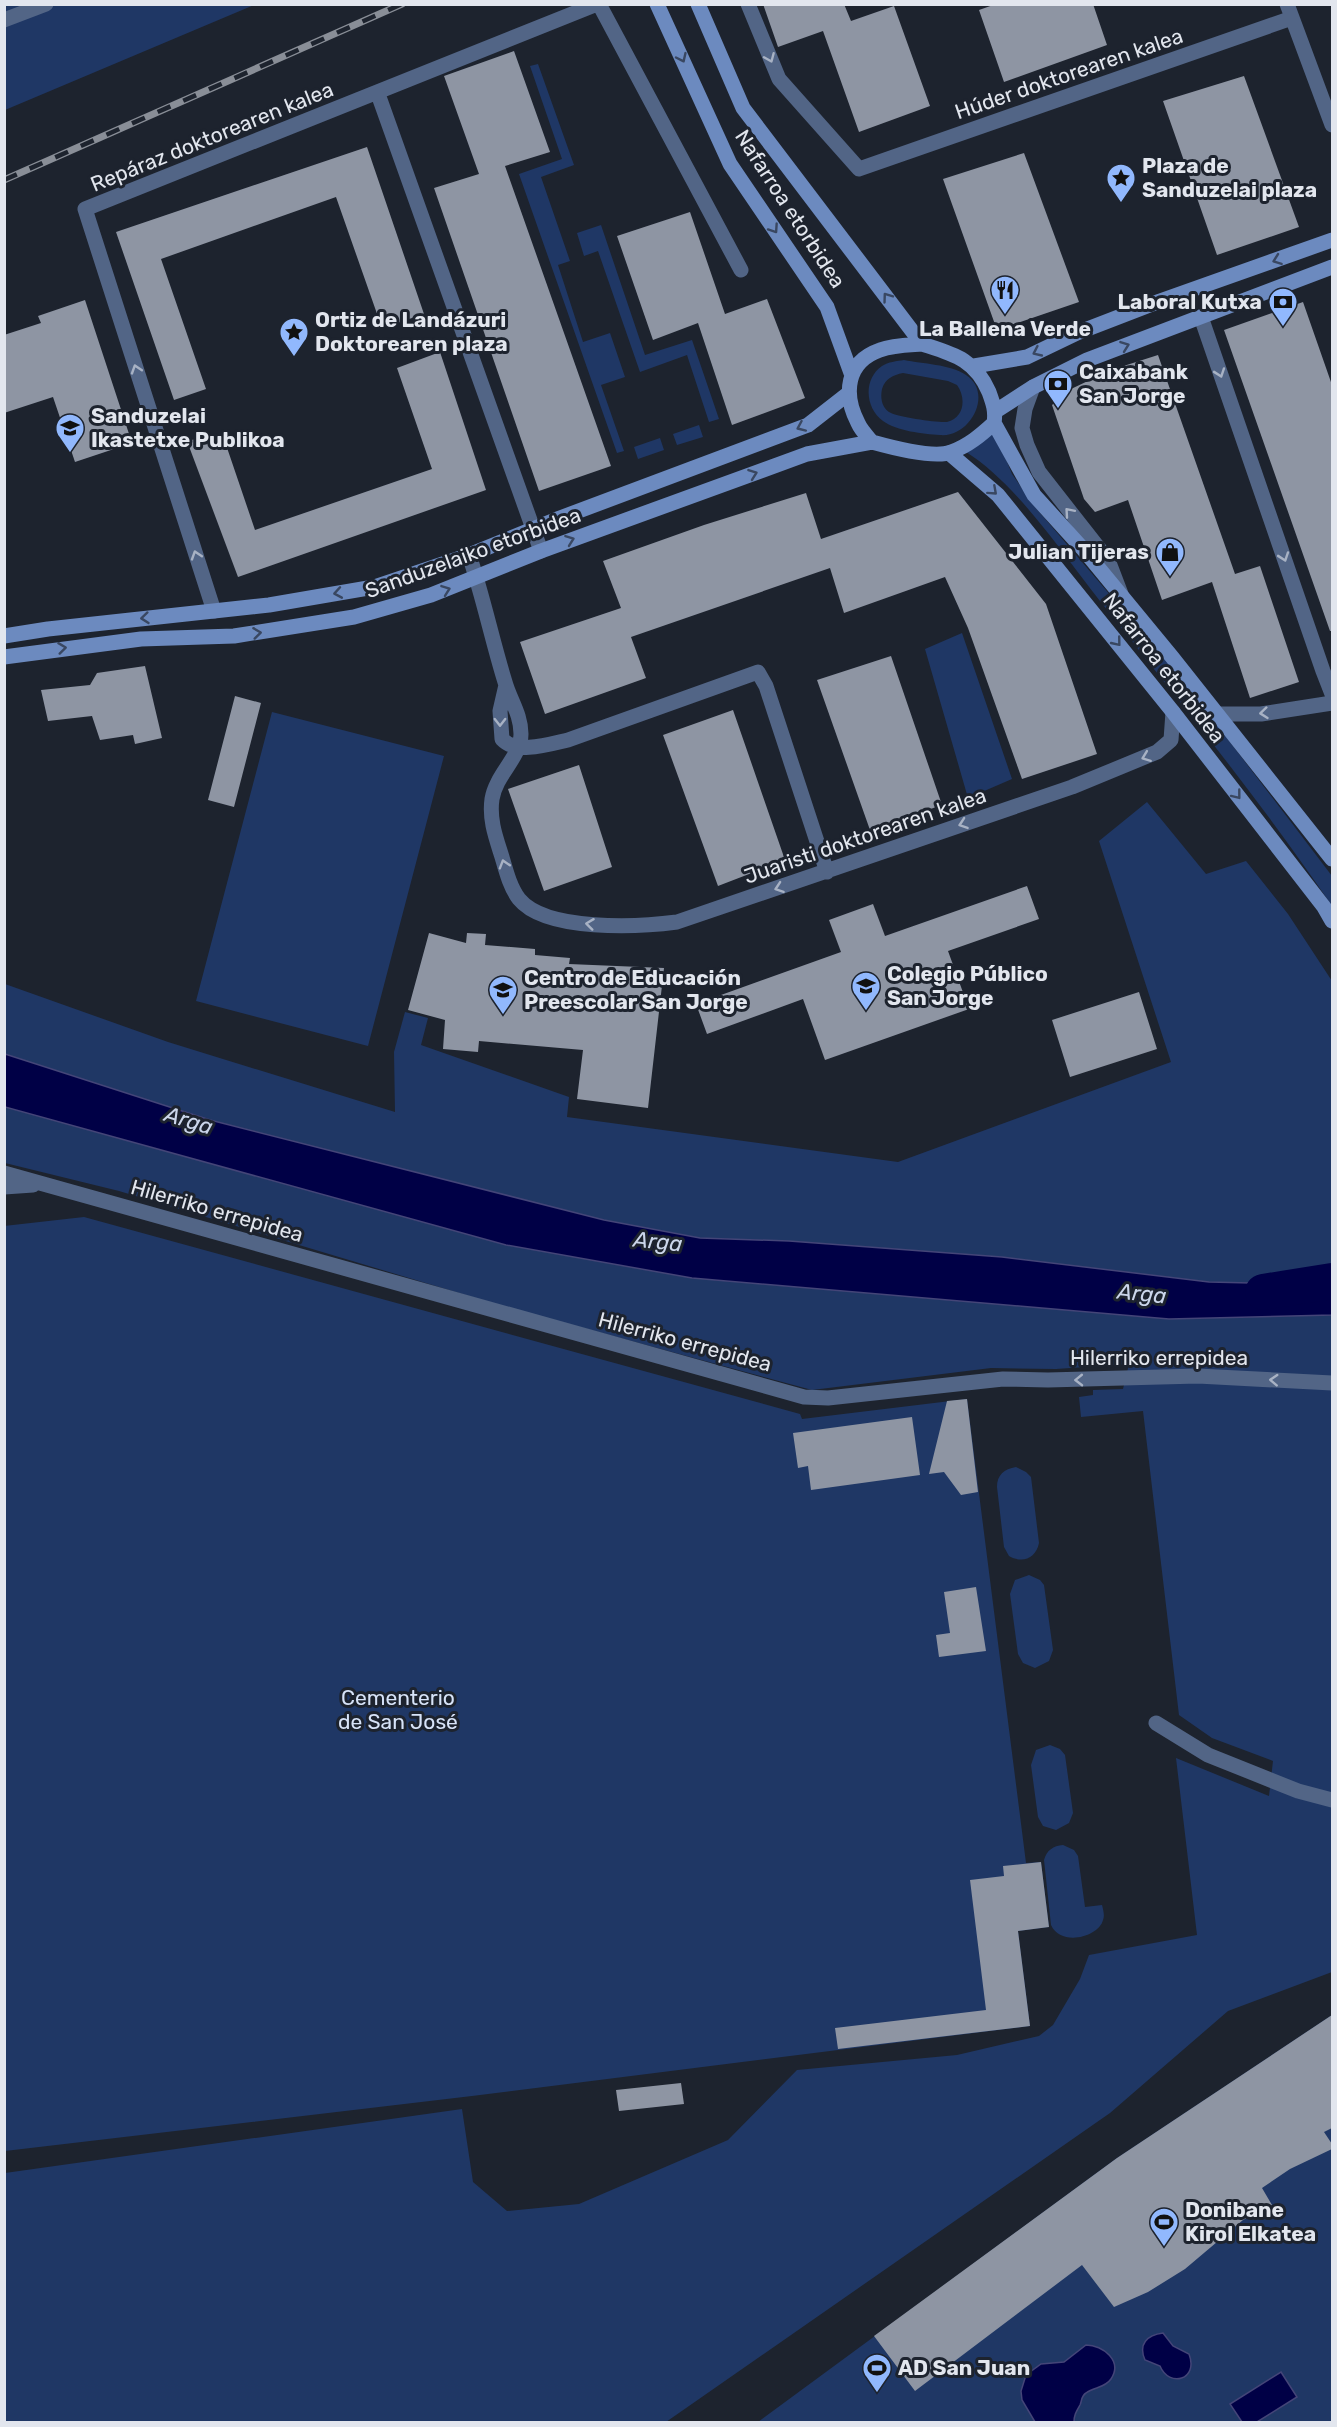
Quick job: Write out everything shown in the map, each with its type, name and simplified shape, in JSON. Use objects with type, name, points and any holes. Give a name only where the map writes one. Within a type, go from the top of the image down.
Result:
[{"type":"main road","name":"Nafarroa etorbidea","points":[[657,4],[730,164],[828,307],[851,373]]},
{"type":"main road","name":"Nafarroa etorbidea","points":[[698,4],[743,108],[922,344]]},
{"type":"main road","points":[[974,366],[1027,357],[1077,333],[1332,240]]},
{"type":"main road","points":[[995,417],[987,388],[974,366],[952,353],[922,344],[880,350],[862,359],[851,373],[849,393],[858,423],[872,442],[908,451],[949,453],[973,441],[995,417],[1033,387],[1087,360],[1332,267]]},
{"type":"main road","name":"Sanduzelaiko etorbidea","points":[[4,636],[269,605],[374,587],[469,555],[808,425],[849,393]]},
{"type":"main road","name":"Nafarroa etorbidea","points":[[995,417],[1034,495],[1083,549],[1219,714],[1332,859]]},
{"type":"main road","name":"Sanduzelaiko etorbidea","points":[[4,657],[141,639],[234,636],[354,617],[421,599],[541,550],[807,454],[872,442]]},
{"type":"main road","name":"Nafarroa etorbidea","points":[[949,453],[998,495],[1173,712],[1324,907],[1332,921]]},
{"type":"street","points":[[4,20],[46,4]]},
{"type":"street","points":[[598,4],[741,270]]},
{"type":"street","name":"Repáraz doktorearen kalea","points":[[214,610],[85,209],[598,4]]},
{"type":"street","name":"Húder doktorearen kalea","points":[[748,4],[779,79],[859,169],[1290,11]]},
{"type":"street","points":[[1290,11],[1332,125]]},
{"type":"street","points":[[378,93],[541,550]]},
{"type":"street","points":[[1201,317],[1332,694]]},
{"type":"street","name":"Nafarroa etorbidea","points":[[1033,387],[1025,409],[1022,428],[1039,472],[1108,560],[1122,596]]},
{"type":"street","points":[[469,555],[506,685],[500,711],[500,733],[506,743],[520,747],[543,746],[568,740],[758,672],[766,686],[827,872]]},
{"type":"street","points":[[1219,714],[1261,714],[1332,703]]},
{"type":"street","name":"Juaristi doktorearen kalea","points":[[520,747],[494,790],[491,815],[514,892],[535,912],[557,919],[597,925],[644,927],[677,922],[1072,787],[1158,752],[1171,740],[1173,712]]},
{"type":"street","name":"Hilerriko errepidea","points":[[4,1173],[804,1397],[828,1398],[957,1382],[1003,1379],[1198,1376],[1332,1383]]},
{"type":"street","name":"Hilerriko errepidea","points":[[4,1187],[45,1184]]},
{"type":"street","points":[[1156,1723],[1208,1755],[1298,1791],[1332,1800]]},
{"type":"green space","points":[[5,4],[254,5],[5,110]]},
{"type":"green space","points":[[538,64],[574,165],[541,177],[570,261],[558,265],[583,342],[610,333],[625,377],[601,385],[624,451],[617,453],[519,174],[562,159],[530,66]]},
{"type":"green space","points":[[601,225],[645,355],[692,340],[719,419],[709,422],[687,355],[640,372],[598,251],[584,256],[577,233]]},
{"type":"green space","points":[[904,360],[944,366],[966,375],[974,383],[978,392],[975,413],[969,422],[951,434],[940,435],[903,430],[883,421],[873,409],[869,386],[872,378],[882,366]],"holes":[[[903,373],[948,381],[957,385],[963,401],[960,412],[953,420],[927,421],[895,415],[888,411],[882,403],[883,386],[887,380],[896,375]]]},
{"type":"green space","points":[[699,425],[703,437],[677,445],[673,434]]},
{"type":"green space","points":[[995,432],[1012,474],[1035,507],[1182,679],[1332,876],[1332,906],[1248,789],[1038,521],[1003,482],[966,452]]},
{"type":"green space","points":[[660,438],[664,450],[638,459],[634,447]]},
{"type":"green space","points":[[962,633],[1012,779],[968,798],[925,649]]},
{"type":"green space","points":[[272,712],[444,756],[368,1046],[196,1001]]},
{"type":"green space","points":[[1147,802],[1206,874],[1246,861],[1288,914],[1332,981],[1332,1285],[1209,1282],[1002,1257],[789,1241],[700,1238],[604,1220],[210,1120],[5,1054],[5,984],[168,1042],[395,1112],[394,1052],[405,1012],[428,1018],[421,1045],[569,1097],[567,1117],[898,1162],[1171,1062],[1099,841]]},
{"type":"green space","points":[[5,1107],[506,1245],[692,1278],[1169,1319],[1332,1315],[1332,1972],[1228,2011],[1110,2113],[666,2422],[5,2422],[5,2173],[462,2109],[473,2182],[507,2211],[579,2204],[728,2140],[797,2070],[957,2055],[1039,2036],[1053,2025],[1080,1979],[1089,1955],[1197,1935],[1176,1758],[1269,1796],[1273,1761],[1212,1738],[1179,1715],[1143,1411],[1081,1417],[1079,1397],[1093,1395],[1093,1390],[1123,1389],[1129,1364],[1056,1369],[991,1368],[812,1390],[499,1305],[119,1191],[5,1163]]},
{"type":"green space","name":"Cementerio de San José","points":[[84,1217],[800,1414],[802,1419],[967,1399],[1026,1863],[1041,1862],[1049,1927],[1018,1931],[1030,2026],[472,2096],[5,2151],[4,1226]]},
{"type":"green space","points":[[1016,1467],[1031,1477],[1039,1543],[1032,1556],[1024,1559],[1009,1556],[1004,1547],[997,1487],[1002,1473]]},
{"type":"green space","points":[[1029,1575],[1040,1580],[1044,1585],[1053,1650],[1049,1661],[1035,1668],[1023,1663],[1018,1654],[1010,1594],[1015,1580]]},
{"type":"green space","points":[[1050,1745],[1060,1749],[1065,1755],[1073,1813],[1069,1823],[1056,1830],[1043,1826],[1038,1817],[1031,1765],[1036,1750]]},
{"type":"green space","points":[[1063,1845],[1074,1850],[1078,1856],[1085,1907],[1102,1905],[1103,1910],[1104,1918],[1100,1926],[1095,1931],[1079,1937],[1063,1936],[1051,1925],[1044,1860],[1051,1849]]},
{"type":"green space","name":"Donibane Kirol Elkatea","points":[[1332,2015],[1332,2422],[758,2422],[1117,2158]]},
{"type":"water","points":[[5,1054],[210,1120],[604,1220],[700,1238],[789,1241],[1002,1257],[1209,1282],[1332,1285],[1332,1315],[1169,1319],[692,1278],[506,1245],[5,1107]]},
{"type":"water","points":[[1163,2333],[1173,2346],[1189,2354],[1190,2370],[1182,2378],[1170,2377],[1160,2366],[1145,2360],[1143,2345],[1145,2341]]},
{"type":"water","points":[[1086,2345],[1105,2351],[1113,2360],[1115,2366],[1111,2379],[1106,2384],[1084,2394],[1074,2422],[1035,2422],[1022,2400],[1021,2391],[1026,2375],[1041,2364],[1064,2362]]},
{"type":"water","points":[[1281,2372],[1297,2397],[1257,2422],[1242,2422],[1230,2404]]},
{"type":"building","points":[[763,4],[844,4],[851,21],[894,6],[930,106],[859,132],[823,31],[778,47]]},
{"type":"building","points":[[996,4],[1093,4],[1107,45],[1004,82],[979,10]]},
{"type":"building","points":[[514,51],[550,152],[505,166],[611,466],[539,491],[434,188],[479,174],[444,76]]},
{"type":"building","points":[[1244,76],[1299,227],[1217,255],[1163,101]]},
{"type":"building","points":[[367,147],[424,314],[382,328],[336,197],[161,259],[206,389],[174,400],[116,232]]},
{"type":"building","points":[[1024,153],[1079,302],[997,330],[943,179]]},
{"type":"building","points":[[690,212],[725,314],[767,299],[805,398],[732,425],[698,323],[653,340],[617,236]]},
{"type":"building","points":[[85,300],[132,443],[75,462],[53,397],[4,413],[4,335],[41,323],[38,316]]},
{"type":"building","points":[[1303,302],[1332,385],[1332,631],[1330,631],[1224,330]]},
{"type":"building","points":[[440,352],[486,490],[238,577],[187,441],[222,433],[255,530],[432,469],[397,368]]},
{"type":"building","points":[[1158,355],[1235,574],[1260,566],[1299,682],[1250,698],[1212,582],[1162,600],[1128,500],[1095,512],[1084,499],[1052,405],[1071,389],[1111,370]]},
{"type":"building","points":[[958,492],[1046,604],[1097,754],[1022,779],[968,628],[945,577],[844,613],[830,568],[631,637],[646,678],[545,714],[520,642],[621,608],[603,561],[704,525],[806,493],[821,539]]},
{"type":"building","points":[[891,656],[942,805],[870,830],[817,680]]},
{"type":"building","points":[[145,666],[162,738],[135,744],[133,735],[100,740],[92,716],[48,721],[41,690],[90,685],[97,673]]},
{"type":"building","points":[[235,696],[261,703],[234,807],[208,800]]},
{"type":"building","points":[[733,710],[785,860],[718,886],[663,735]]},
{"type":"building","points":[[579,765],[612,867],[544,891],[508,789]]},
{"type":"building","points":[[1027,886],[1039,919],[948,951],[969,1009],[825,1060],[803,999],[707,1034],[696,1004],[841,952],[829,920],[873,904],[885,936]]},
{"type":"building","points":[[429,933],[466,943],[467,933],[486,934],[485,945],[535,949],[535,955],[570,958],[569,964],[664,968],[648,1108],[577,1099],[583,1050],[479,1041],[478,1052],[443,1049],[445,1020],[408,1010]]},
{"type":"building","points":[[1139,992],[1157,1049],[1070,1077],[1052,1020]]},
{"type":"building","points":[[967,1399],[978,1492],[961,1495],[944,1472],[929,1474],[947,1401]]},
{"type":"building","points":[[912,1417],[920,1475],[811,1490],[808,1466],[798,1468],[793,1433]]},
{"type":"building","points":[[976,1587],[986,1651],[939,1657],[936,1635],[950,1633],[944,1592]]},
{"type":"building","points":[[1041,1862],[1049,1927],[1018,1931],[1030,2026],[838,2049],[835,2028],[986,2010],[970,1880],[1004,1876],[1003,1866]]},
{"type":"building","points":[[1332,2015],[1332,2128],[1324,2132],[1332,2144],[1332,2149],[1290,2169],[1262,2188],[1272,2205],[1243,2220],[1185,2269],[1148,2292],[1114,2307],[1082,2265],[915,2391],[874,2336],[1117,2158]]},
{"type":"building","points":[[681,2083],[684,2104],[619,2111],[616,2090]]},
{"type":"waterway","name":"Arga","points":[[1263,1292],[1332,1281]]},
{"type":"railway","points":[[4,180],[402,4]]},
{"type":"place","name":"Plaza de Sanduzelai plaza","points":[[1121,204]]},
{"type":"place","name":"La Ballena Verde","points":[[1005,316]]},
{"type":"place","name":"Laboral Kutxa","points":[[1283,328]]},
{"type":"place","name":"Ortiz de Landázuri Doktorearen plaza","points":[[294,358]]},
{"type":"place","name":"Caixabank San Jorge","points":[[1058,410]]},
{"type":"place","name":"Sanduzelai Ikastetxe Publikoa","points":[[70,454]]},
{"type":"place","name":"Julian Tijeras","points":[[1170,578]]},
{"type":"place","name":"Colegio Público San Jorge","points":[[866,1012]]},
{"type":"place","name":"Centro de Educación Preescolar San Jorge","points":[[503,1016]]},
{"type":"place","name":"Donibane Kirol Elkatea","points":[[1164,2248]]},
{"type":"place","name":"AD San Juan","points":[[877,2394]]}]
